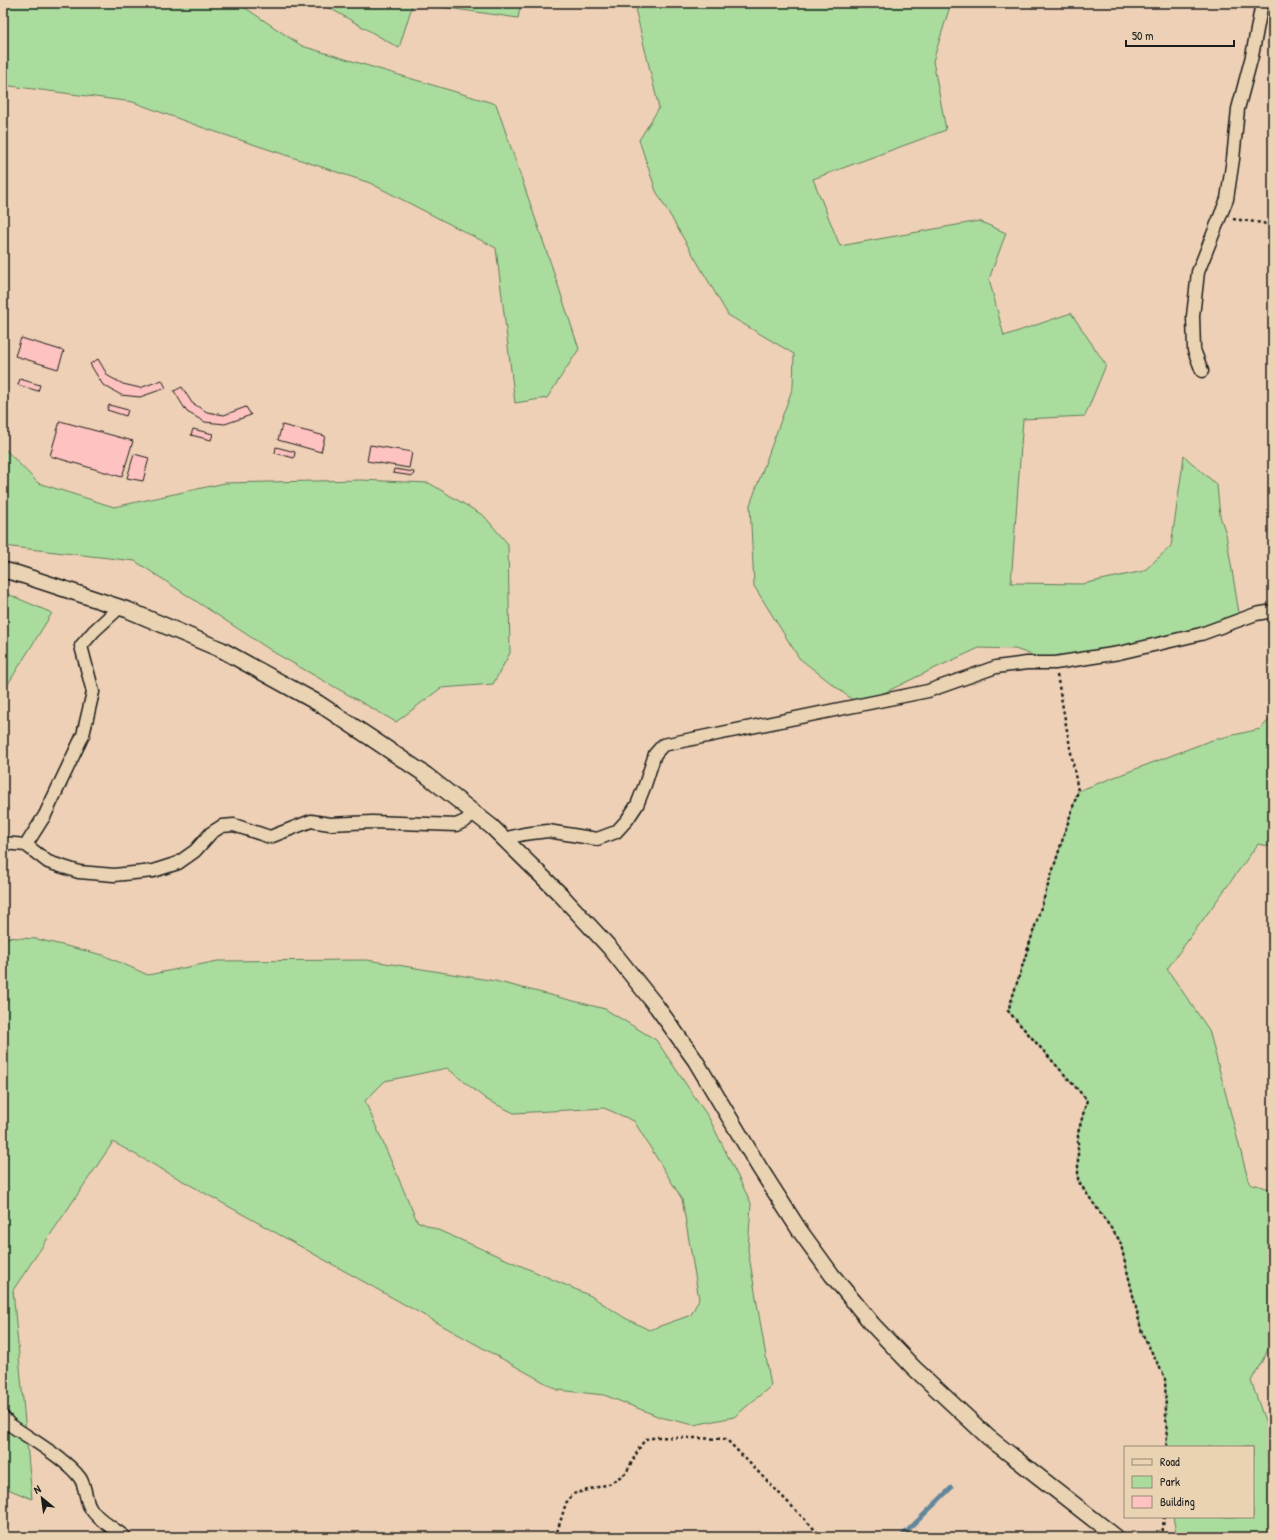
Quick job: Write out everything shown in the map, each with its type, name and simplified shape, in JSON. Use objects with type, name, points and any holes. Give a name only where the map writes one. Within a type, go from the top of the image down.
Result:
[{"type":"street","points":[[1202,371],[1194,350],[1193,316],[1198,272],[1226,199],[1233,159],[1238,109],[1252,56],[1262,3]]},
{"type":"street","points":[[3,570],[120,607],[222,650],[318,703],[426,775],[474,813],[561,895],[610,948],[657,1007],[695,1060],[759,1167],[800,1230],[832,1275],[873,1325],[913,1367],[988,1437],[1116,1537]]},
{"type":"street","points":[[26,845],[45,815],[83,735],[93,692],[82,646],[94,631],[120,607]]},
{"type":"street","points":[[503,839],[524,834],[548,831],[597,839],[616,832],[627,820],[636,805],[645,785],[655,754],[663,745],[928,691],[996,667],[1027,662],[1055,663],[1118,654],[1200,634],[1256,614],[1273,611]]},
{"type":"street","points":[[3,843],[26,845],[48,862],[79,872],[114,875],[153,871],[178,863],[195,850],[211,833],[222,826],[234,825],[270,837],[312,821],[330,824],[372,822],[456,825],[465,821],[474,813]]},
{"type":"street","points":[[3,1416],[9,1424],[66,1463],[80,1479],[90,1508],[108,1526],[125,1537]]},
{"type":"path","points":[[1220,217],[1263,223],[1273,228]]},
{"type":"path","points":[[1055,663],[1078,791],[1008,1011],[1087,1100],[1078,1132],[1078,1181],[1120,1240],[1142,1333],[1165,1378],[1167,1446]]},
{"type":"path","points":[[554,1537],[566,1503],[574,1494],[609,1484],[626,1473],[641,1445],[646,1440],[658,1437],[726,1439],[822,1537]]},
{"type":"path","points":[[1162,1537],[1164,1518]]},
{"type":"green space","points":[[3,3],[238,3],[302,46],[496,104],[579,349],[547,398],[515,403],[496,248],[370,183],[201,127],[133,102],[3,85]]},
{"type":"green space","points":[[321,3],[413,3],[399,48]]},
{"type":"green space","points":[[413,3],[521,3],[518,18]]},
{"type":"green space","points":[[639,3],[951,3],[933,61],[946,130],[813,179],[840,246],[979,221],[1006,233],[989,279],[1004,336],[1071,313],[1106,365],[1085,416],[1023,419],[1011,583],[1082,584],[1144,571],[1171,546],[1184,456],[1217,485],[1220,516],[1226,534],[1240,619],[1055,663],[1015,649],[979,648],[859,705],[799,658],[754,586],[750,505],[793,387],[794,354],[728,315],[656,191],[639,140],[659,108],[636,12]]},
{"type":"green space","points":[[3,447],[38,483],[114,507],[225,483],[361,480],[429,483],[484,516],[508,544],[510,653],[493,684],[441,688],[396,722],[275,653],[135,561],[3,546]]},
{"type":"green space","points":[[3,592],[52,613],[3,692]]},
{"type":"green space","points":[[1273,716],[1273,847],[1258,844],[1167,969],[1209,1030],[1249,1183],[1273,1190],[1273,1341],[1251,1381],[1273,1444],[1273,1537],[1177,1537],[1173,1518],[1254,1518],[1254,1446],[1167,1446],[1165,1378],[1142,1333],[1120,1241],[1078,1181],[1078,1133],[1087,1100],[1008,1011],[1078,791],[1212,740],[1260,729]]},
{"type":"green space","points":[[3,937],[37,939],[103,955],[148,975],[218,961],[367,960],[495,981],[605,1009],[656,1040],[709,1118],[751,1203],[748,1250],[771,1386],[734,1417],[694,1425],[660,1417],[604,1395],[558,1390],[113,1142],[13,1290],[32,1499],[3,1487]],"holes":[[[447,1068],[487,1100],[514,1113],[604,1108],[634,1121],[682,1199],[699,1299],[691,1315],[649,1330],[625,1318],[591,1296],[417,1221],[365,1101],[385,1081]]]},
{"type":"building","points":[[21,338],[64,351],[58,369],[15,356]]},
{"type":"building","points":[[98,359],[108,376],[123,384],[140,388],[162,380],[166,388],[140,397],[121,395],[103,385],[90,364]]},
{"type":"building","points":[[20,379],[40,385],[38,391],[18,385]]},
{"type":"building","points":[[182,387],[192,403],[207,412],[224,415],[246,407],[251,415],[225,424],[205,422],[187,412],[174,391]]},
{"type":"building","points":[[109,405],[128,410],[126,416],[107,410]]},
{"type":"building","points":[[60,421],[133,441],[122,477],[50,456]]},
{"type":"building","points":[[282,425],[325,436],[321,452],[278,440]]},
{"type":"building","points":[[193,429],[213,434],[211,440],[191,435]]},
{"type":"building","points":[[370,445],[412,452],[409,468],[367,461]]},
{"type":"building","points":[[276,447],[295,452],[294,458],[275,453]]},
{"type":"building","points":[[134,454],[149,458],[143,481],[127,478]]},
{"type":"building","points":[[394,469],[414,472],[413,476],[393,473]]},
{"type":"waterway","points":[[901,1537],[951,1488]]}]
